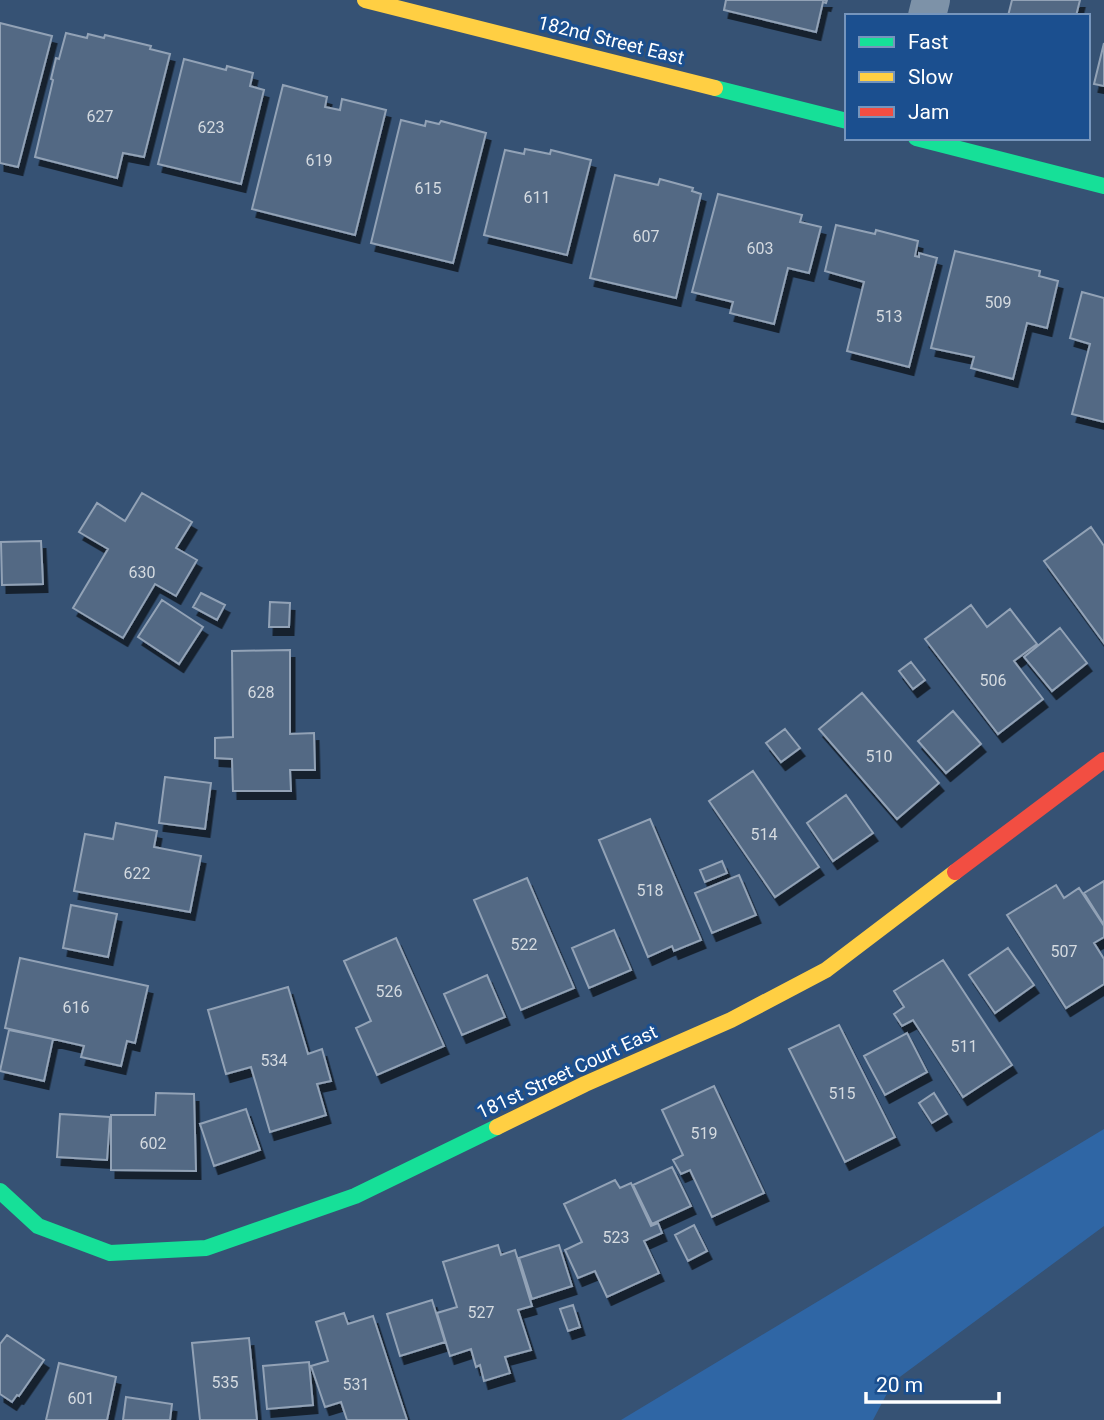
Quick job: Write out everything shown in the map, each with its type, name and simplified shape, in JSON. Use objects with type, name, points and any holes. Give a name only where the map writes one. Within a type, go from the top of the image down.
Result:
[{"type":"street","name":"182nd Street East","points":[[365,0],[403,5],[845,120]]},
{"type":"street","points":[[924,140],[1104,186]]},
{"type":"street","name":"181st Street Court East","points":[[0,1191],[38,1226],[110,1253],[206,1248],[355,1196],[585,1084],[731,1020],[826,970],[1104,760]]},
{"type":"shaded area","points":[[1104,1129],[1104,1226],[893,1382],[873,1420],[621,1420]]},
{"type":"building","points":[[726,0],[827,0],[826,3],[823,2],[816,32],[724,10]]},
{"type":"building","points":[[1012,0],[1080,0],[1076,14],[1008,14]]},
{"type":"building","points":[[0,23],[52,36],[18,167],[0,163]]},
{"type":"building","points":[[66,33],[87,38],[88,34],[104,38],[105,35],[151,46],[150,49],[170,54],[144,157],[123,153],[117,178],[35,157],[56,58],[59,59]]},
{"type":"building","points":[[1104,43],[1104,86],[1094,84]]},
{"type":"building","points":[[184,59],[226,70],[227,66],[253,73],[250,86],[264,90],[241,184],[158,164]]},
{"type":"building","points":[[283,85],[327,97],[325,107],[340,110],[342,99],[386,110],[355,235],[252,209]]},
{"type":"building","points":[[401,120],[425,126],[426,121],[439,124],[441,121],[486,133],[453,263],[371,243]]},
{"type":"building","points":[[525,149],[550,154],[551,150],[591,160],[567,255],[484,235],[505,150],[524,154]]},
{"type":"building","points":[[615,175],[658,185],[660,179],[693,188],[692,191],[701,194],[676,298],[590,278]]},
{"type":"building","points":[[718,194],[802,215],[800,222],[821,227],[809,273],[788,268],[774,324],[730,313],[733,302],[692,292]]},
{"type":"building","points":[[836,225],[875,234],[876,230],[918,241],[915,256],[919,257],[919,253],[937,258],[909,367],[847,351],[864,282],[825,271]]},
{"type":"building","points":[[955,251],[1040,271],[1039,276],[1058,281],[1047,328],[1027,323],[1013,379],[971,368],[974,357],[931,348]]},
{"type":"building","points":[[1082,292],[1104,298],[1104,422],[1072,414],[1090,344],[1070,338]]},
{"type":"building","points":[[142,493],[192,522],[176,548],[197,560],[176,596],[155,584],[123,638],[73,608],[108,549],[79,532],[97,503],[125,521]]},
{"type":"building","points":[[1091,527],[1104,546],[1104,643],[1044,561]]},
{"type":"building","points":[[41,541],[43,584],[2,585],[1,542]]},
{"type":"building","points":[[201,593],[225,605],[217,620],[193,607]]},
{"type":"building","points":[[162,600],[203,627],[179,664],[138,637]]},
{"type":"building","points":[[270,602],[290,603],[289,627],[269,627]]},
{"type":"building","points":[[971,605],[987,627],[1010,609],[1037,644],[1014,661],[1043,699],[998,734],[925,639]]},
{"type":"building","points":[[1060,628],[1087,663],[1052,691],[1024,657]]},
{"type":"building","points":[[290,650],[290,734],[314,733],[315,770],[290,770],[291,791],[233,791],[232,759],[215,758],[215,738],[233,737],[232,651]]},
{"type":"building","points":[[911,662],[925,680],[913,689],[899,671]]},
{"type":"building","points":[[862,693],[939,783],[897,819],[819,729]]},
{"type":"building","points":[[953,711],[981,744],[946,773],[918,741]]},
{"type":"building","points":[[785,729],[800,748],[781,762],[766,743]]},
{"type":"building","points":[[753,771],[819,867],[775,897],[709,801]]},
{"type":"building","points":[[165,777],[211,783],[205,829],[159,823]]},
{"type":"building","points":[[846,795],[873,833],[833,861],[807,823]]},
{"type":"building","points":[[650,819],[701,940],[674,951],[672,946],[648,957],[599,840]]},
{"type":"building","points":[[116,823],[157,831],[154,847],[201,856],[190,912],[74,891],[85,834],[113,839]]},
{"type":"building","points":[[722,861],[727,873],[705,882],[700,870]]},
{"type":"building","points":[[739,875],[756,915],[712,933],[695,893]]},
{"type":"building","points":[[527,878],[574,988],[521,1010],[474,900]]},
{"type":"building","points":[[1104,881],[1104,925],[1084,893]]},
{"type":"building","points":[[1056,885],[1064,898],[1079,888],[1104,926],[1104,937],[1094,943],[1104,959],[1104,984],[1066,1008],[1007,915]]},
{"type":"building","points":[[71,905],[117,914],[108,957],[63,948]]},
{"type":"building","points":[[614,930],[631,970],[589,988],[572,948]]},
{"type":"building","points":[[396,938],[444,1046],[377,1075],[356,1028],[371,1021],[344,961]]},
{"type":"building","points":[[1008,948],[1034,985],[995,1013],[969,975]]},
{"type":"building","points":[[20,958],[148,986],[135,1043],[127,1041],[121,1066],[81,1057],[84,1046],[5,1028]]},
{"type":"building","points":[[943,960],[1012,1065],[963,1097],[913,1020],[902,1026],[894,1014],[904,1007],[894,991]]},
{"type":"building","points":[[487,975],[505,1017],[462,1035],[444,994]]},
{"type":"building","points":[[288,987],[308,1054],[322,1049],[331,1081],[317,1084],[326,1115],[270,1132],[251,1067],[226,1074],[208,1010]]},
{"type":"building","points":[[839,1025],[895,1137],[845,1162],[789,1049]]},
{"type":"building","points":[[9,1030],[53,1039],[44,1081],[0,1071]]},
{"type":"building","points":[[907,1033],[927,1072],[885,1095],[864,1056]]},
{"type":"building","points":[[714,1086],[764,1193],[712,1217],[690,1170],[681,1174],[673,1160],[683,1155],[662,1110]]},
{"type":"building","points":[[156,1093],[194,1094],[196,1171],[111,1170],[111,1115],[155,1115]]},
{"type":"building","points":[[934,1093],[947,1114],[932,1123],[919,1103]]},
{"type":"building","points":[[246,1109],[260,1150],[214,1166],[200,1124]]},
{"type":"building","points":[[60,1114],[110,1117],[107,1160],[57,1157]]},
{"type":"building","points":[[672,1167],[691,1206],[652,1224],[633,1185]]},
{"type":"building","points":[[615,1180],[620,1188],[631,1183],[651,1226],[658,1223],[662,1233],[644,1241],[659,1273],[607,1297],[595,1271],[578,1278],[565,1250],[582,1242],[564,1204]]},
{"type":"building","points":[[694,1225],[707,1251],[688,1261],[675,1235]]},
{"type":"building","points":[[498,1245],[501,1255],[515,1250],[532,1306],[518,1310],[531,1350],[505,1357],[510,1373],[484,1381],[480,1365],[476,1367],[471,1349],[450,1356],[437,1313],[457,1307],[443,1262]]},
{"type":"building","points":[[559,1245],[572,1286],[532,1299],[519,1258]]},
{"type":"building","points":[[432,1300],[445,1342],[400,1356],[387,1314]]},
{"type":"building","points":[[573,1305],[580,1327],[568,1331],[560,1309]]},
{"type":"building","points":[[344,1313],[348,1324],[373,1316],[407,1420],[347,1420],[341,1402],[325,1407],[311,1366],[328,1361],[316,1322]]},
{"type":"building","points":[[7,1335],[44,1360],[12,1402],[0,1394],[0,1344]]},
{"type":"building","points":[[249,1338],[257,1420],[200,1420],[192,1343]]},
{"type":"building","points":[[309,1362],[313,1405],[267,1409],[263,1366]]},
{"type":"building","points":[[59,1363],[116,1377],[107,1420],[46,1420]]},
{"type":"building","points":[[126,1397],[172,1404],[170,1420],[123,1420]]},
{"type":"traffic: fast","points":[[715,88],[845,120]]},
{"type":"traffic: fast","points":[[924,140],[1104,186]]},
{"type":"traffic: fast","points":[[0,1191],[38,1226],[110,1253],[206,1248],[355,1196],[497,1127]]},
{"type":"traffic: slow","points":[[365,0],[715,88]]},
{"type":"traffic: slow","points":[[497,1127],[585,1084],[731,1020],[826,970],[955,872]]},
{"type":"traffic: jam","points":[[955,872],[1104,760]]}]
